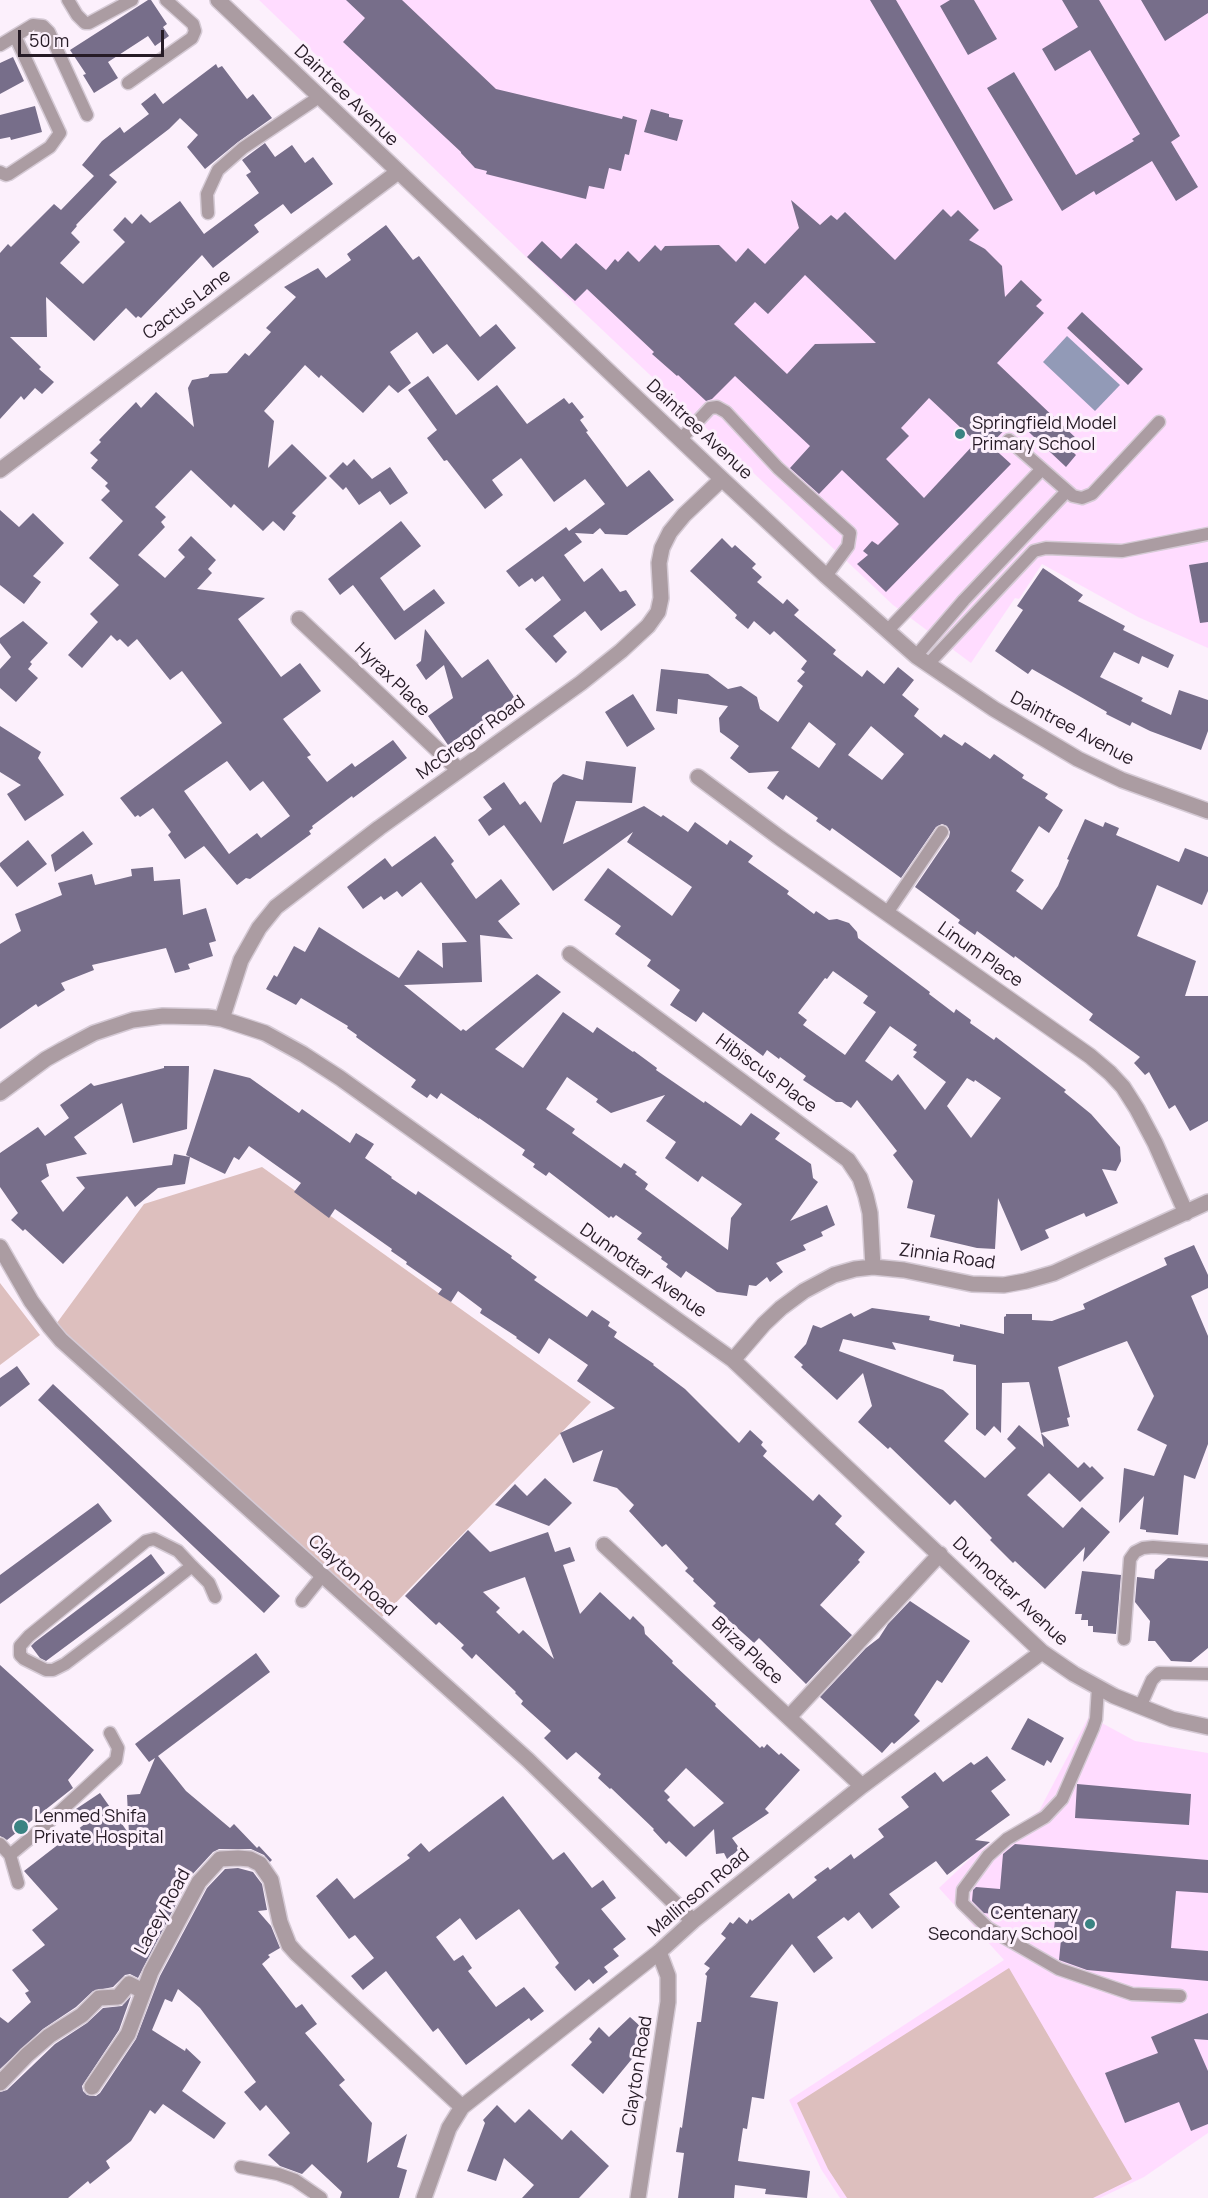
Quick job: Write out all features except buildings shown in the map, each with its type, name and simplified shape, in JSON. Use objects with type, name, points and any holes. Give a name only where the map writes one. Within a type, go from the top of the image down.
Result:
[{"type":"street","name":"Daintree Avenue","points":[[218,0],[722,479],[826,576],[922,660],[994,709],[1078,759],[1122,780],[1208,811]]},
{"type":"street","name":"Cactus Lane","points":[[0,470],[398,172]]},
{"type":"street","name":"McGregor Road","points":[[222,1019],[241,960],[269,914],[293,893],[581,682],[621,651],[648,626],[660,605],[659,563],[662,548],[670,532],[684,515],[722,479]]},
{"type":"street","name":"Hyrax Place","points":[[299,619],[459,770]]},
{"type":"street","name":"Linum Place","points":[[698,777],[780,838],[1090,1056],[1110,1073],[1123,1087],[1137,1109],[1186,1213]]},
{"type":"street","name":"Hibiscus Place","points":[[570,954],[848,1160],[860,1178],[868,1204],[873,1268]]},
{"type":"street","name":"Dunnottar Avenue","points":[[0,1093],[46,1059],[94,1033],[133,1020],[164,1016],[222,1019],[265,1033],[331,1072],[733,1360],[1042,1652],[1074,1674],[1140,1707],[1172,1719],[1208,1727]]},
{"type":"street","name":"Zinnia Road","points":[[733,1360],[781,1308],[804,1291],[834,1275],[855,1269],[873,1268],[904,1270],[972,1284],[1004,1285],[1026,1281],[1054,1273],[1208,1202]]},
{"type":"street","name":"Clayton Road","points":[[0,1247],[31,1301],[50,1328],[62,1340],[528,1760],[693,1922]]},
{"type":"street","name":"Briza Place","points":[[604,1545],[862,1786]]},
{"type":"street","points":[[789,1717],[940,1554]]},
{"type":"street","name":"Mallinson Road","points":[[424,2198],[448,2128],[462,2107],[659,1952],[862,1786],[1042,1652]]},
{"type":"street","name":"Lacey Road","points":[[92,2087],[128,2034],[143,1991],[161,1952],[199,1882],[220,1859],[238,1858],[250,1859],[260,1864],[271,1880],[280,1922],[289,1945],[303,1961],[462,2107]]},
{"type":"street","name":"Clayton Road","points":[[638,2198],[668,2001],[668,1976],[659,1952]]},
{"type":"street","points":[[0,2083],[34,2048],[82,2015],[99,1998],[118,1997],[129,1984],[143,1991]]},
{"type":"lane","points":[[68,0],[80,20],[89,23],[132,0]]},
{"type":"lane","points":[[128,83],[192,38],[195,31],[193,24],[166,0]]},
{"type":"lane","points":[[0,45],[33,25],[43,26],[49,32],[87,115]]},
{"type":"lane","points":[[0,172],[6,175],[26,163],[55,143],[60,133],[15,36]]},
{"type":"lane","points":[[208,213],[207,194],[218,170],[243,148],[319,97]]},
{"type":"lane","points":[[681,440],[710,408],[717,407],[726,412],[778,468],[850,533],[848,546],[826,576]]},
{"type":"lane","points":[[1010,440],[1072,496],[1082,498],[1092,494],[1159,422]]},
{"type":"lane","points":[[888,630],[1041,470]]},
{"type":"lane","points":[[922,660],[964,600],[1066,491]]},
{"type":"lane","points":[[922,660],[1034,551],[1046,548],[1122,551],[1208,534]]},
{"type":"lane","points":[[887,913],[942,832]]},
{"type":"lane","points":[[192,1566],[65,1664],[53,1670],[46,1670],[20,1655],[20,1646],[29,1636],[146,1541],[154,1539],[171,1546],[192,1566],[209,1583],[215,1597]]},
{"type":"lane","points":[[1124,1639],[1130,1559],[1135,1552],[1143,1548],[1160,1547],[1208,1551]]},
{"type":"lane","points":[[302,1601],[322,1576]]},
{"type":"lane","points":[[1140,1707],[1152,1680],[1159,1673],[1208,1674]]},
{"type":"lane","points":[[1098,1687],[1096,1719],[1062,1799],[1045,1817],[1007,1839],[988,1856],[963,1890],[962,1903],[988,1928],[1059,1969],[1132,1994],[1180,1996]]},
{"type":"lane","points":[[10,1855],[116,1760],[118,1748],[110,1733]]},
{"type":"lane","points":[[0,1844],[10,1855],[18,1882]]},
{"type":"lane","points":[[241,2167],[279,2174],[295,2180],[321,2198]]},
{"type":"shaded area","name":"Springfield Model Primary School","points":[[259,0],[1208,0],[1208,648],[1138,617],[1042,564],[1019,599],[1015,598],[971,663],[893,605]]},
{"type":"shaded area","points":[[262,1167],[591,1402],[381,1618],[51,1331],[144,1204]]},
{"type":"shaded area","points":[[0,1283],[40,1335],[0,1365]]},
{"type":"shaded area","name":"Centenary Secondary School","points":[[1089,1716],[1135,1741],[1208,1753],[1208,2133],[1144,2177],[1100,2198],[840,2198],[821,2169],[789,2100],[1004,1960],[939,1888],[976,1853],[1039,1811]]},
{"type":"shaded area","points":[[1009,1968],[1132,2179],[1093,2198],[847,2198],[828,2169],[797,2103]]},
{"type":"water","points":[[1067,336],[1120,385],[1095,411],[1043,362]]},
{"type":"place","name":"Springfield Model Primary School","points":[[960,434]]},
{"type":"place","name":"Lenmed Shifa Private Hospital","points":[[21,1827]]},
{"type":"place","name":"Centenary Secondary School","points":[[1090,1924]]}]
